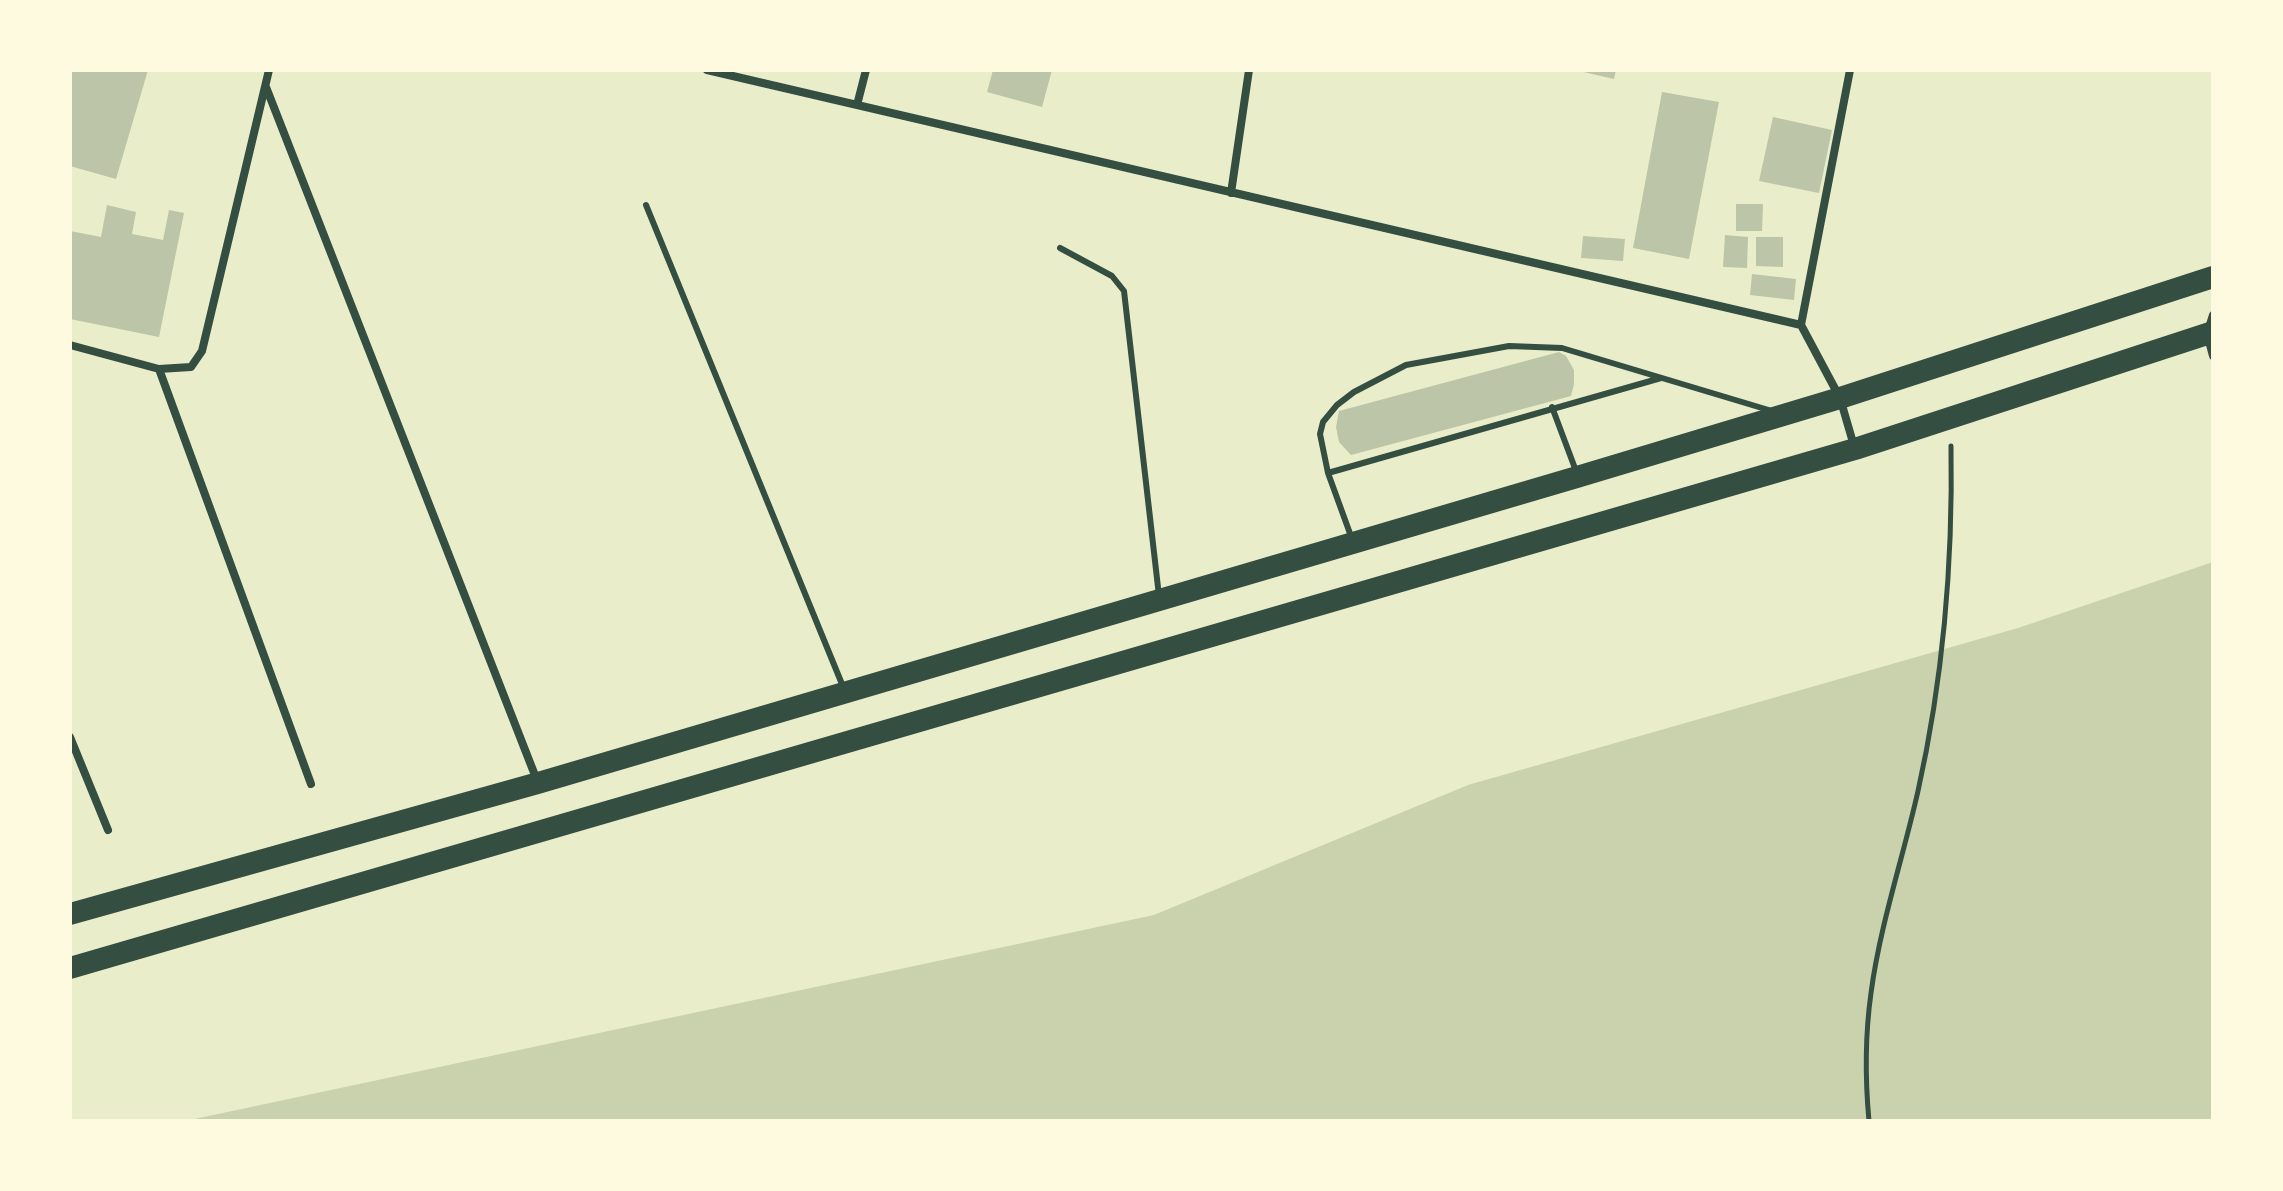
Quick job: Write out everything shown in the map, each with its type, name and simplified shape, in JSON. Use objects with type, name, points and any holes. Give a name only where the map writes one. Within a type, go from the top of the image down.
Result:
[{"type":"highway","points":[[70,914],[538,783],[1577,477],[1840,398],[2213,277]]},
{"type":"highway","points":[[70,968],[1855,449],[2212,334]]},
{"type":"street","points":[[70,345],[159,369],[191,367],[202,351],[269,70]]},
{"type":"street","points":[[707,70],[1801,325]]},
{"type":"street","points":[[857,105],[866,70]]},
{"type":"street","points":[[1231,193],[1249,70]]},
{"type":"street","points":[[1850,70],[1801,325],[1840,398],[1855,449]]},
{"type":"street","points":[[266,87],[538,783]]},
{"type":"street","points":[[159,369],[311,784]]},
{"type":"street","points":[[70,737],[108,830]]},
{"type":"lane","points":[[646,205],[845,692]]},
{"type":"lane","points":[[1060,248],[1112,276],[1124,291],[1159,599]]},
{"type":"lane","points":[[1353,542],[1328,473],[1320,434],[1323,422],[1337,405],[1354,392],[1406,365],[1481,349],[1534,345],[1587,354],[1782,414]]},
{"type":"lane","points":[[1328,473],[1661,378]]},
{"type":"lane","points":[[1552,407],[1577,477]]},
{"type":"path","points":[[1869,1121],[1866,1040],[1871,991],[1918,790],[1938,673],[1952,515],[1950,417]]},
{"type":"green space","points":[[2213,562],[2213,1121],[185,1121],[1154,915],[1468,785],[2018,628]]},
{"type":"building","points":[[70,70],[148,70],[116,179],[70,166]]},
{"type":"building","points":[[993,70],[1052,70],[1042,107],[987,92]]},
{"type":"building","points":[[1575,70],[1616,70],[1614,79]]},
{"type":"building","points":[[1662,92],[1719,102],[1689,259],[1633,248]]},
{"type":"building","points":[[1773,117],[1832,130],[1819,193],[1759,181]]},
{"type":"building","points":[[1736,204],[1763,204],[1762,231],[1736,231]]},
{"type":"building","points":[[107,205],[136,212],[132,234],[163,240],[169,210],[184,213],[159,337],[70,319],[70,231],[101,237]]},
{"type":"building","points":[[1725,235],[1748,237],[1747,268],[1723,267]]},
{"type":"building","points":[[1583,236],[1625,239],[1623,261],[1581,258]]},
{"type":"building","points":[[1756,237],[1783,237],[1783,267],[1756,266]]},
{"type":"building","points":[[1752,274],[1796,279],[1794,300],[1750,295]]},
{"type":"building","points":[[1559,352],[1566,356],[1574,370],[1571,396],[1351,455],[1339,442],[1336,427],[1339,411]]}]
